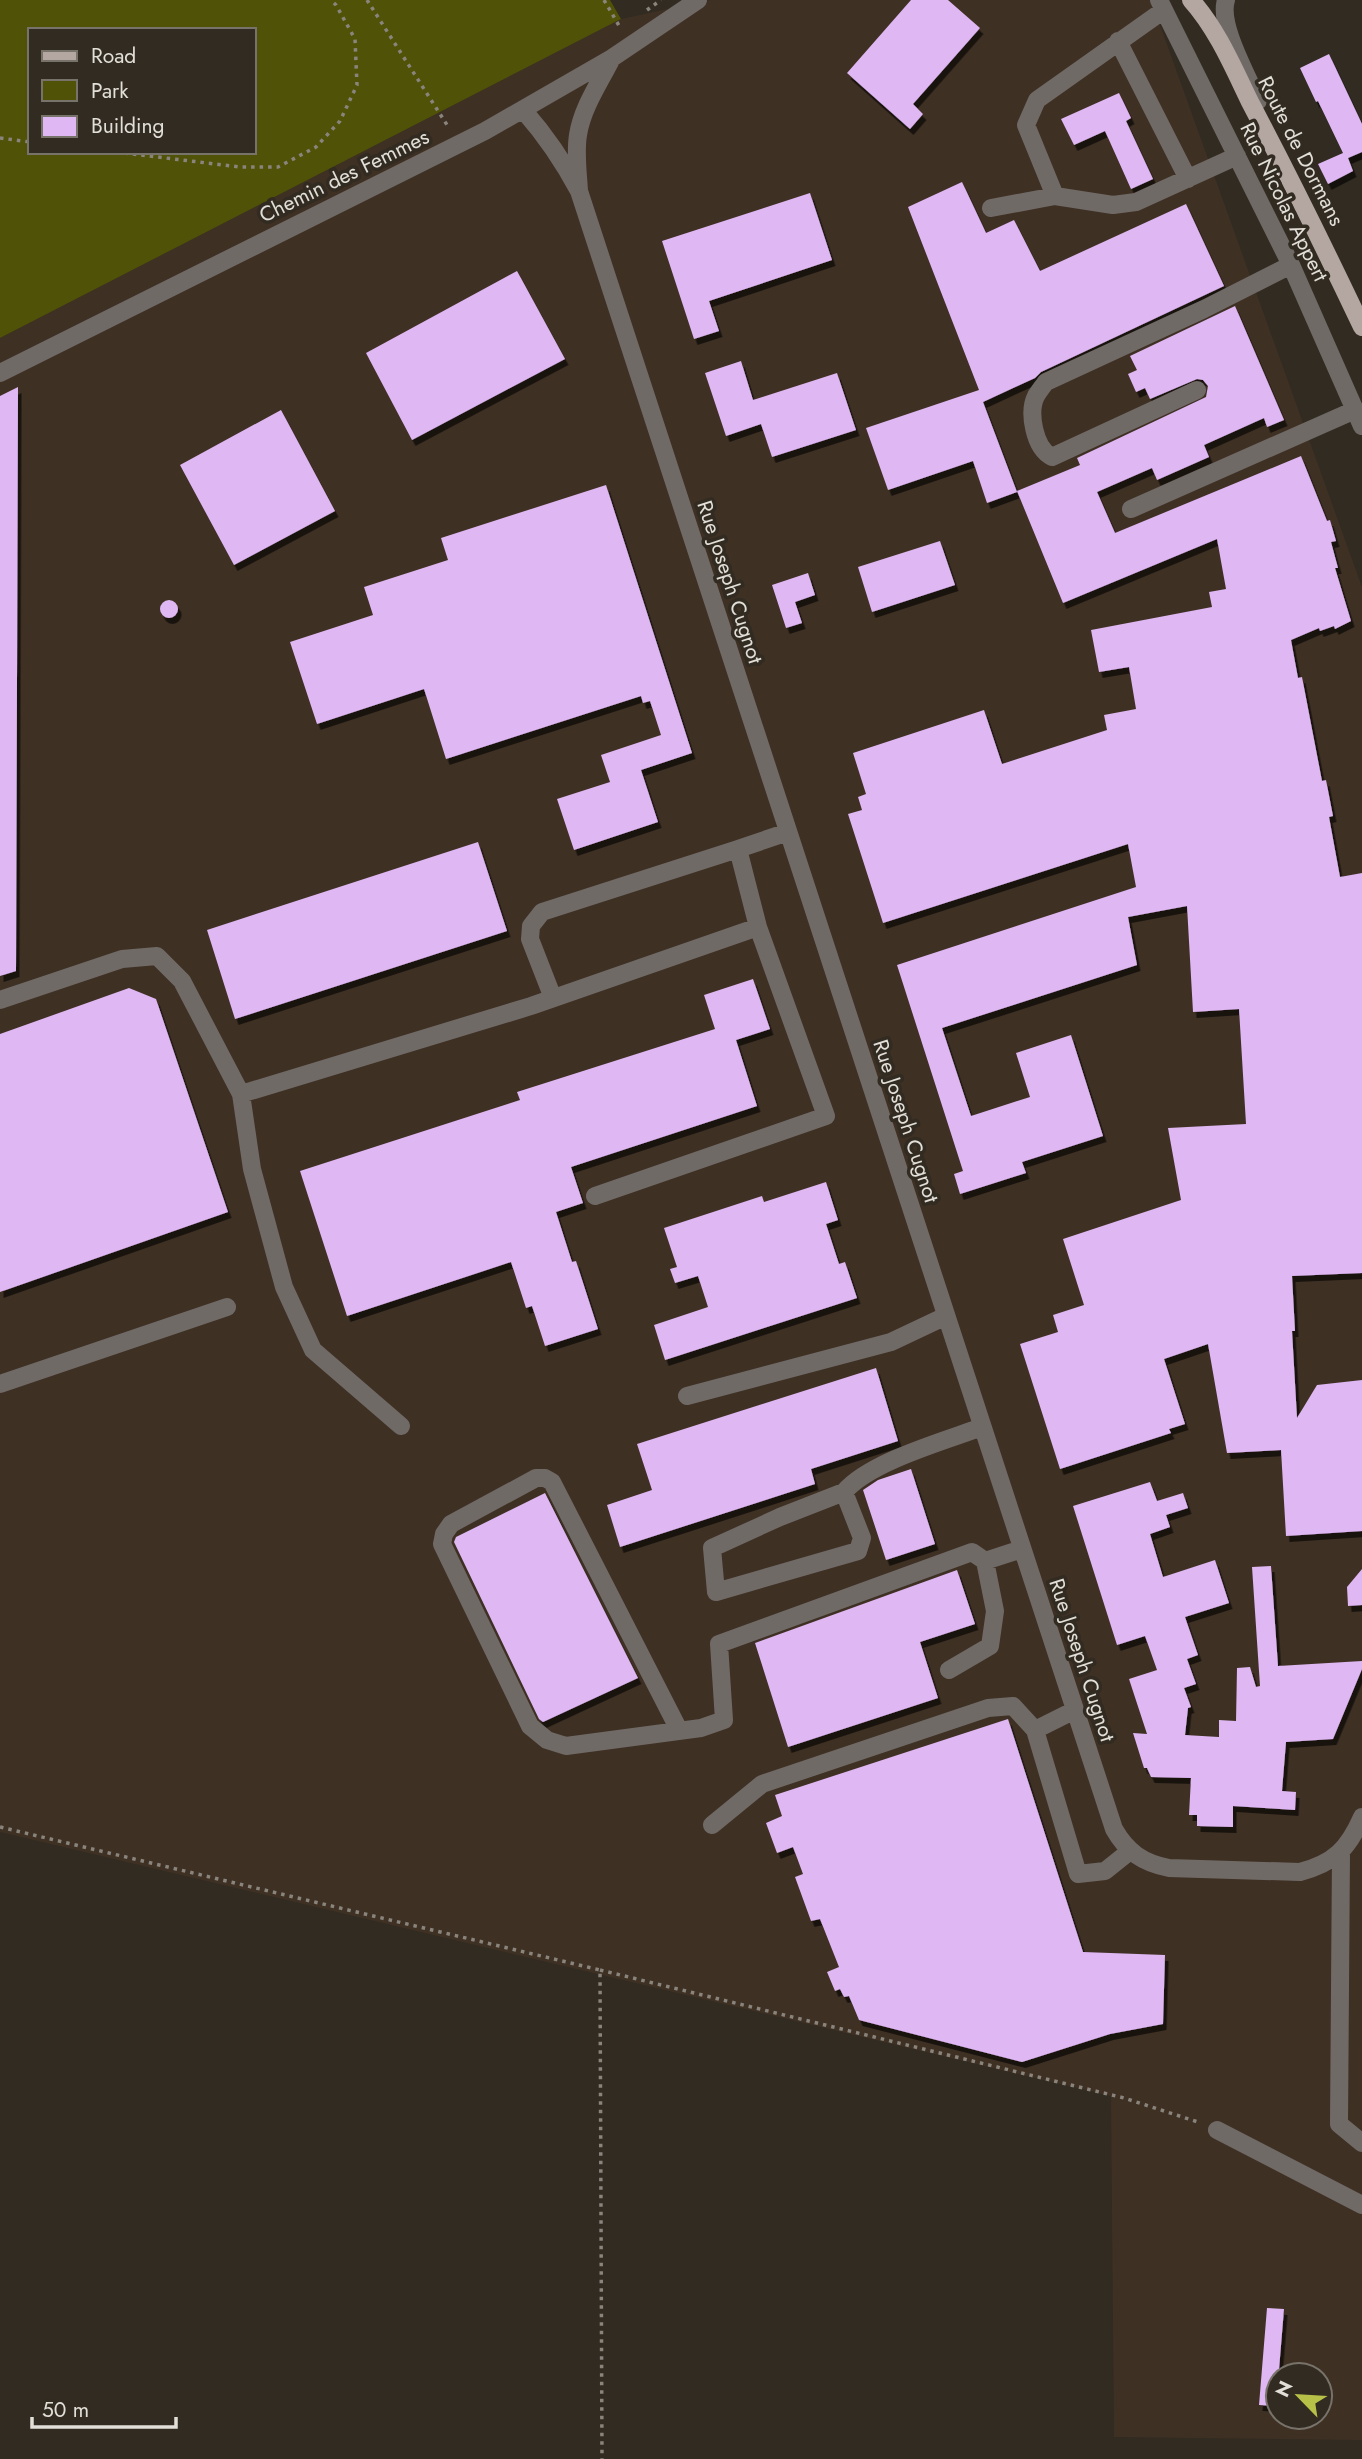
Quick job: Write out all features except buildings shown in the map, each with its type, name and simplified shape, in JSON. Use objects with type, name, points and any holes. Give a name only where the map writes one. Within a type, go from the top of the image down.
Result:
[{"type":"main road","name":"Route de Dormans","points":[[1191,0],[1213,30],[1362,327]]},
{"type":"street","name":"Chemin des Femmes","points":[[0,373],[524,111],[612,58],[698,0]]},
{"type":"street","points":[[1226,0],[1224,14],[1228,30],[1293,185]]},
{"type":"street","points":[[1055,196],[1026,125],[1037,100],[1162,5]]},
{"type":"street","name":"Rue Nicolas Appert","points":[[1162,5],[1291,265],[1359,418]]},
{"type":"street","points":[[1118,41],[1188,179]]},
{"type":"street","name":"Rue Joseph Cugnot","points":[[579,191],[576,152],[578,132],[612,58]]},
{"type":"street","name":"Rue Joseph Cugnot","points":[[524,111],[551,143],[579,191],[1114,1829],[1130,1851]]},
{"type":"street","points":[[991,208],[1055,196],[1113,205],[1136,202],[1237,156]]},
{"type":"street","points":[[1196,390],[1052,457],[1046,454],[1033,424],[1035,397],[1046,382],[1204,309],[1291,265]]},
{"type":"street","points":[[1131,509],[1359,418]]},
{"type":"street","points":[[553,998],[530,939],[531,926],[542,912],[788,832]]},
{"type":"street","points":[[595,1196],[826,1116],[758,927],[738,849]]},
{"type":"street","points":[[241,1094],[531,1006],[758,927]]},
{"type":"street","points":[[0,1000],[122,959],[157,956],[182,981],[241,1094],[252,1169],[284,1287],[313,1350],[401,1426]]},
{"type":"street","points":[[0,1384],[227,1307]]},
{"type":"street","points":[[687,1396],[891,1342],[946,1316]]},
{"type":"street","points":[[844,1492],[862,1538],[858,1551],[716,1592],[712,1548],[844,1492],[854,1480],[881,1466],[982,1427]]},
{"type":"street","points":[[679,1730],[552,1482],[545,1478],[536,1478],[451,1524],[443,1534],[442,1544],[534,1732],[547,1740],[566,1746],[701,1728],[723,1720],[719,1644],[972,1552],[985,1561],[995,1611],[990,1646],[949,1670]]},
{"type":"street","points":[[985,1561],[1022,1549]]},
{"type":"street","points":[[712,1825],[762,1784],[988,1708],[1013,1706],[1035,1730],[1078,1874],[1105,1871],[1130,1851],[1144,1861],[1169,1868],[1300,1872],[1316,1868],[1341,1852],[1352,1838],[1362,1817]]},
{"type":"street","points":[[1035,1730],[1075,1710]]},
{"type":"street","points":[[1341,1852],[1339,2124],[1362,2143]]},
{"type":"street","points":[[1217,2130],[1362,2205]]},
{"type":"path","points":[[133,154],[240,167],[278,167],[316,147],[340,121],[357,85],[355,39],[337,5],[331,0]]},
{"type":"path","points":[[368,0],[452,134]]},
{"type":"path","points":[[604,0],[621,29]]},
{"type":"path","points":[[0,138],[28,142]]},
{"type":"path","points":[[0,1827],[1125,2098],[1217,2130]]},
{"type":"path","points":[[600,1970],[601,2459]]},
{"type":"shaded area","points":[[710,0],[1151,0],[1362,587],[1362,2440],[1114,2437],[1111,2096],[0,1832],[0,338],[621,19]]},
{"type":"green space","points":[[0,0],[610,0],[621,19],[0,338]]}]
